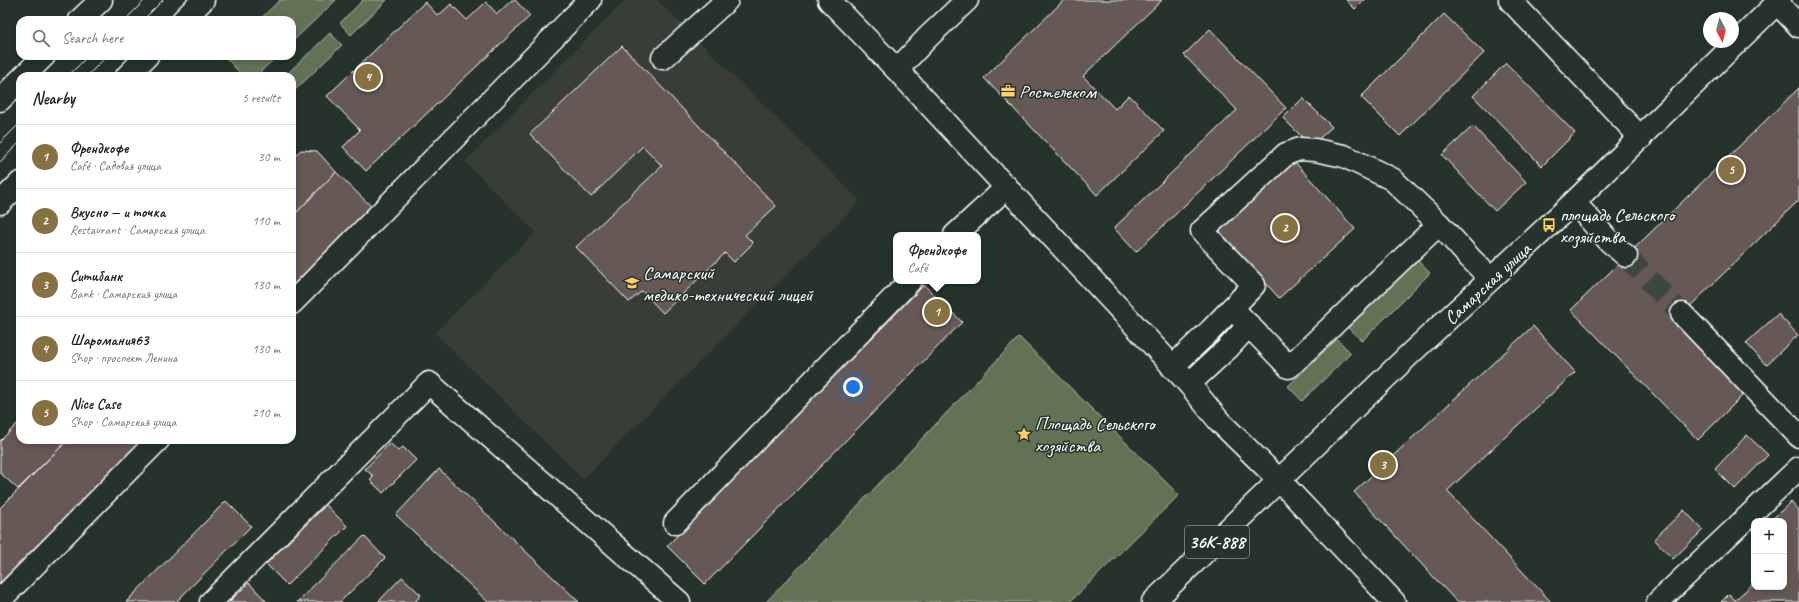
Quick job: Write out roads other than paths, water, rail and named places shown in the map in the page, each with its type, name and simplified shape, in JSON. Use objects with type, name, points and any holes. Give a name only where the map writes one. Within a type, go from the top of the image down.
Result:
[{"type":"main road","points":[[84,16],[100,0]]},
{"type":"main road","points":[[187,16],[203,0]]},
{"type":"main road","points":[[296,299],[590,0]]},
{"type":"main road","points":[[663,58],[727,0]]},
{"type":"main road","points":[[829,0],[1007,187],[1189,384],[1220,422],[1280,481],[1394,602]]},
{"type":"main road","points":[[897,70],[927,38],[967,0]]},
{"type":"main road","points":[[1510,0],[1641,138]]},
{"type":"main road","points":[[1778,2],[1799,26]]},
{"type":"main road","name":"Самарская улица","points":[[1280,481],[1411,353],[1641,138],[1778,2]]},
{"type":"main road","points":[[28,72],[40,60]]},
{"type":"main road","points":[[131,72],[143,60]]},
{"type":"main road","points":[[0,100],[16,84]]},
{"type":"main road","points":[[1172,367],[1254,285],[1202,231],[1286,154],[1300,149],[1315,150],[1344,156],[1392,179],[1439,224],[1491,279]]},
{"type":"main road","points":[[0,203],[16,187]]},
{"type":"main road","points":[[958,232],[1007,187]]},
{"type":"main road","points":[[1574,202],[1609,241],[1626,256]]},
{"type":"main road","points":[[1232,308],[1289,367],[1439,224]]},
{"type":"main road","points":[[675,523],[907,284]]},
{"type":"main road","points":[[1682,314],[1799,436]]},
{"type":"main road","points":[[1189,384],[1228,348],[1249,325]]},
{"type":"main road","points":[[211,602],[429,383],[679,602]]},
{"type":"main road","points":[[0,600],[154,444]]},
{"type":"main road","points":[[1658,602],[1799,468]]},
{"type":"main road","name":"36К-888","points":[[1153,602],[1280,481]]},
{"type":"tunnel","points":[[1626,256],[1682,314]]},
{"type":"tram line","points":[[129,16],[145,0]]},
{"type":"tram line","points":[[147,16],[163,0]]},
{"type":"tram line","points":[[72,72],[84,60]]},
{"type":"tram line","points":[[91,72],[103,60]]},
{"type":"tram line","points":[[0,143],[16,127]]},
{"type":"tram line","points":[[0,162],[16,146]]},
{"type":"place","name":"Шаромания63","points":[[368,77]]},
{"type":"place","name":"Ростелеком","points":[[1008,91]]},
{"type":"place","name":"Nice Case","points":[[1731,170]]},
{"type":"place","name":"площадь Сельского хозяйства","points":[[1549,225]]},
{"type":"place","name":"Вкусно — и точка","points":[[1285,228]]},
{"type":"place","name":"Самарский медико-технический лицей","points":[[632,283]]},
{"type":"place","name":"Френдкофе","points":[[937,312]]},
{"type":"place","name":"Площадь Сельского хозяйства","points":[[1024,434]]},
{"type":"place","name":"Ситибанк","points":[[1383,465]]}]
